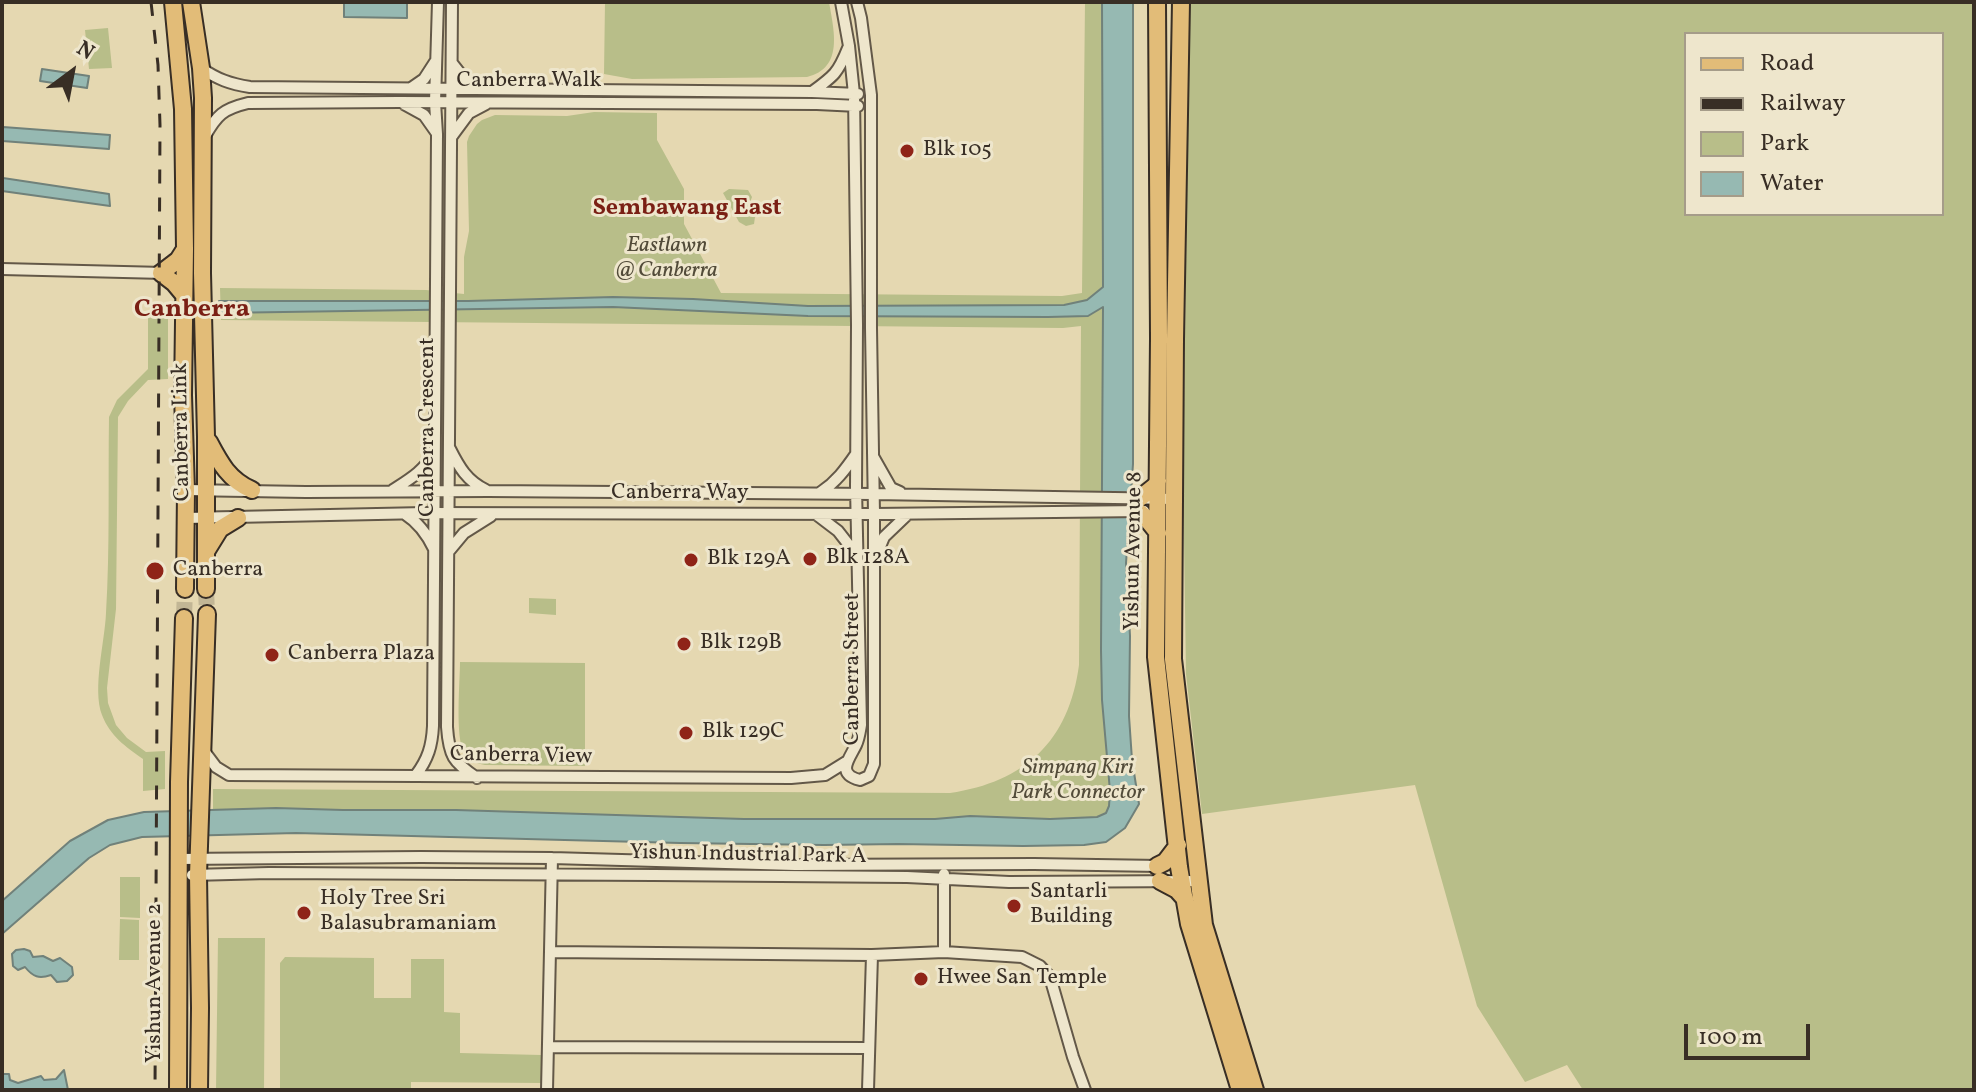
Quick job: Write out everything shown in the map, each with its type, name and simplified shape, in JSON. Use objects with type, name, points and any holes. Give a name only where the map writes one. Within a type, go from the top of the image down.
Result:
[{"type":"main road","name":"Canberra Link","points":[[173,2],[183,109],[185,589]]},
{"type":"main road","name":"Canberra Link","points":[[191,2],[201,68],[204,138],[202,273],[206,589]]},
{"type":"main road","name":"Yishun Avenue 8","points":[[1157,2],[1158,481],[1166,505],[1158,533],[1156,657],[1178,845],[1255,1090]]},
{"type":"main road","name":"Yishun Avenue 8","points":[[1181,2],[1175,323],[1166,505],[1173,659],[1189,874],[1185,899],[1189,924],[1240,1090]]},
{"type":"main road","points":[[184,295],[161,273],[175,264],[185,249]]},
{"type":"main road","points":[[206,437],[226,472],[252,490]]},
{"type":"main road","points":[[1158,481],[1138,505],[1158,533]]},
{"type":"main road","points":[[207,550],[220,529],[238,518]]},
{"type":"main road","points":[[199,862],[207,614]]},
{"type":"main road","points":[[178,863],[184,618]]},
{"type":"main road","points":[[1178,845],[1159,874],[1185,899]]},
{"type":"main road","name":"Yishun Avenue 2","points":[[199,862],[199,1090]]},
{"type":"main road","name":"Yishun Avenue 2","points":[[178,863],[178,1090]]},
{"type":"street","name":"Canberra Crescent","points":[[416,775],[426,761],[432,743],[438,2]]},
{"type":"street","name":"Canberra Crescent","points":[[452,2],[447,727],[448,747],[458,765],[477,778]]},
{"type":"street","name":"Canberra Street","points":[[841,2],[854,94],[861,725],[846,768],[851,776],[860,780],[869,776],[874,764],[874,494],[871,101],[857,2]]},
{"type":"street","points":[[812,92],[839,69],[849,46]]},
{"type":"street","points":[[411,89],[424,79],[436,60]]},
{"type":"street","points":[[452,63],[476,88]]},
{"type":"street","name":"Canberra Walk","points":[[201,68],[218,80],[250,87],[812,92],[854,94],[871,101]]},
{"type":"street","name":"Canberra Walk","points":[[204,138],[215,119],[228,108],[248,103],[853,106],[871,101]]},
{"type":"street","points":[[399,102],[424,115],[437,134]]},
{"type":"street","points":[[451,137],[469,113],[496,102]]},
{"type":"street","points":[[2,269],[202,273]]},
{"type":"street","points":[[449,447],[460,470],[477,486],[488,491]]},
{"type":"street","points":[[390,492],[420,473],[435,452]]},
{"type":"street","points":[[819,493],[833,484],[857,453]]},
{"type":"street","points":[[873,456],[891,488],[907,494]]},
{"type":"street","name":"Canberra Way","points":[[186,490],[857,493],[1096,498],[1138,505],[1166,505]]},
{"type":"street","name":"Canberra Way","points":[[186,518],[448,513],[1096,512],[1138,505]]},
{"type":"street","points":[[815,513],[838,531],[858,556]]},
{"type":"street","points":[[405,514],[416,522],[435,551]]},
{"type":"street","points":[[874,560],[884,537],[908,514]]},
{"type":"street","points":[[449,551],[464,533],[492,515]]},
{"type":"street","points":[[434,656],[441,656],[448,650]]},
{"type":"street","name":"Canberra View","points":[[203,749],[216,767],[229,775],[791,778],[825,775],[846,762]]},
{"type":"street","points":[[547,1090],[552,858]]},
{"type":"street","name":"Yishun Industrial Park A","points":[[178,863],[552,858],[795,865],[1034,864],[1159,874]]},
{"type":"street","name":"Yishun Industrial Park A","points":[[178,863],[199,862],[297,873],[1009,882],[1189,874]]},
{"type":"street","points":[[944,864],[944,952]]},
{"type":"street","points":[[551,952],[872,955],[944,952],[1022,957],[1040,966],[1050,977],[1085,1090]]},
{"type":"street","points":[[868,1090],[872,955]]},
{"type":"street","points":[[548,1047],[867,1048]]},
{"type":"green space","points":[[605,2],[829,2],[834,36],[832,57],[827,66],[807,77],[632,79],[604,74]]},
{"type":"green space","points":[[1085,2],[1116,2],[1128,799],[1102,831],[213,824],[213,789],[950,793],[1000,779],[1021,768],[1039,753],[1054,736],[1065,716],[1079,665],[1081,326],[221,320],[220,288],[426,290],[464,294],[464,257],[469,231],[467,142],[477,124],[495,115],[567,116],[594,112],[657,113],[657,140],[684,189],[684,224],[721,293],[1062,296],[1082,293]]},
{"type":"green space","points":[[1187,2],[1974,2],[1974,1090],[1583,1090],[1567,1065],[1525,1082],[1477,1006],[1415,785],[1202,814],[1186,674],[1183,474],[1189,57]]},
{"type":"green space","points":[[108,28],[112,68],[89,69],[85,30]]},
{"type":"green space","points":[[729,189],[748,190],[752,197],[748,208],[755,217],[754,224],[746,226],[739,222],[723,193]]},
{"type":"green space","points":[[148,312],[168,312],[168,379],[148,380],[118,417],[116,609],[107,688],[108,703],[116,725],[127,738],[146,752],[165,751],[165,789],[143,791],[143,759],[109,729],[102,715],[98,692],[107,589],[109,417],[117,400],[148,369]]},
{"type":"green space","points":[[529,598],[556,599],[556,615],[529,613]]},
{"type":"green space","points":[[460,662],[585,663],[585,766],[485,765],[470,760],[461,745]]},
{"type":"green space","points":[[120,877],[140,877],[140,918],[120,917]]},
{"type":"green space","points":[[120,919],[139,920],[139,960],[119,960]]},
{"type":"green space","points":[[218,938],[265,938],[264,1090],[216,1090]]},
{"type":"green space","points":[[285,957],[374,958],[374,998],[411,998],[411,959],[444,959],[444,1012],[460,1013],[460,1053],[541,1055],[541,1083],[411,1082],[411,1090],[280,1090],[280,963]]},
{"type":"water","points":[[344,2],[407,3],[407,18],[344,17]]},
{"type":"water","points":[[1102,2],[1133,2],[1133,464],[1126,563],[1130,636],[1129,716],[1139,804],[1125,828],[1106,842],[1023,846],[680,843],[296,833],[142,837],[110,845],[89,858],[2,934],[2,901],[70,841],[108,820],[144,812],[276,808],[456,810],[744,819],[935,819],[970,816],[1050,819],[1097,817],[1106,813],[1110,791],[1101,650],[1103,307],[1088,316],[1048,317],[808,316],[613,307],[218,313],[219,301],[468,301],[613,297],[808,306],[1064,305],[1087,300],[1103,287]]},
{"type":"water","points":[[42,69],[89,76],[87,88],[40,81]]},
{"type":"water","points":[[3,127],[110,135],[109,149],[2,141]]},
{"type":"water","points":[[3,178],[109,194],[110,206],[2,191]]},
{"type":"water","points":[[24,949],[30,951],[33,957],[43,956],[53,961],[60,958],[72,967],[73,975],[67,981],[57,982],[51,975],[36,976],[25,967],[18,970],[13,966],[12,954]]},
{"type":"water","points":[[64,1070],[68,1090],[2,1090],[2,1074],[9,1074],[10,1080],[18,1083],[41,1076],[44,1080],[56,1079]]},
{"type":"tunnel","points":[[184,618],[185,589]]},
{"type":"tunnel","points":[[206,589],[207,614]]},
{"type":"railway","points":[[151,2],[160,125],[155,1090]]},
{"type":"place","name":"Blk 105","points":[[907,151]]},
{"type":"place","name":"Blk 128A","points":[[810,559]]},
{"type":"place","name":"Blk 129A","points":[[691,560]]},
{"type":"place","name":"Canberra","points":[[155,571]]},
{"type":"place","name":"Blk 129B","points":[[684,644]]},
{"type":"place","name":"Canberra Plaza","points":[[272,655]]},
{"type":"place","name":"Blk 129C","points":[[686,733]]},
{"type":"place","name":"Santarli Building","points":[[1014,906]]},
{"type":"place","name":"Holy Tree Sri Balasubramaniam","points":[[304,913]]},
{"type":"place","name":"Hwee San Temple","points":[[921,979]]},
{"type":"district","name":"Sembawang East","points":[[687,210]]},
{"type":"district","name":"Canberra","points":[[192,311]]},
{"type":"park label","name":"Eastlawn @ Canberra","points":[[667,260]]},
{"type":"park label","name":"Simpang Kiri Park Connector","points":[[1078,782]]}]
